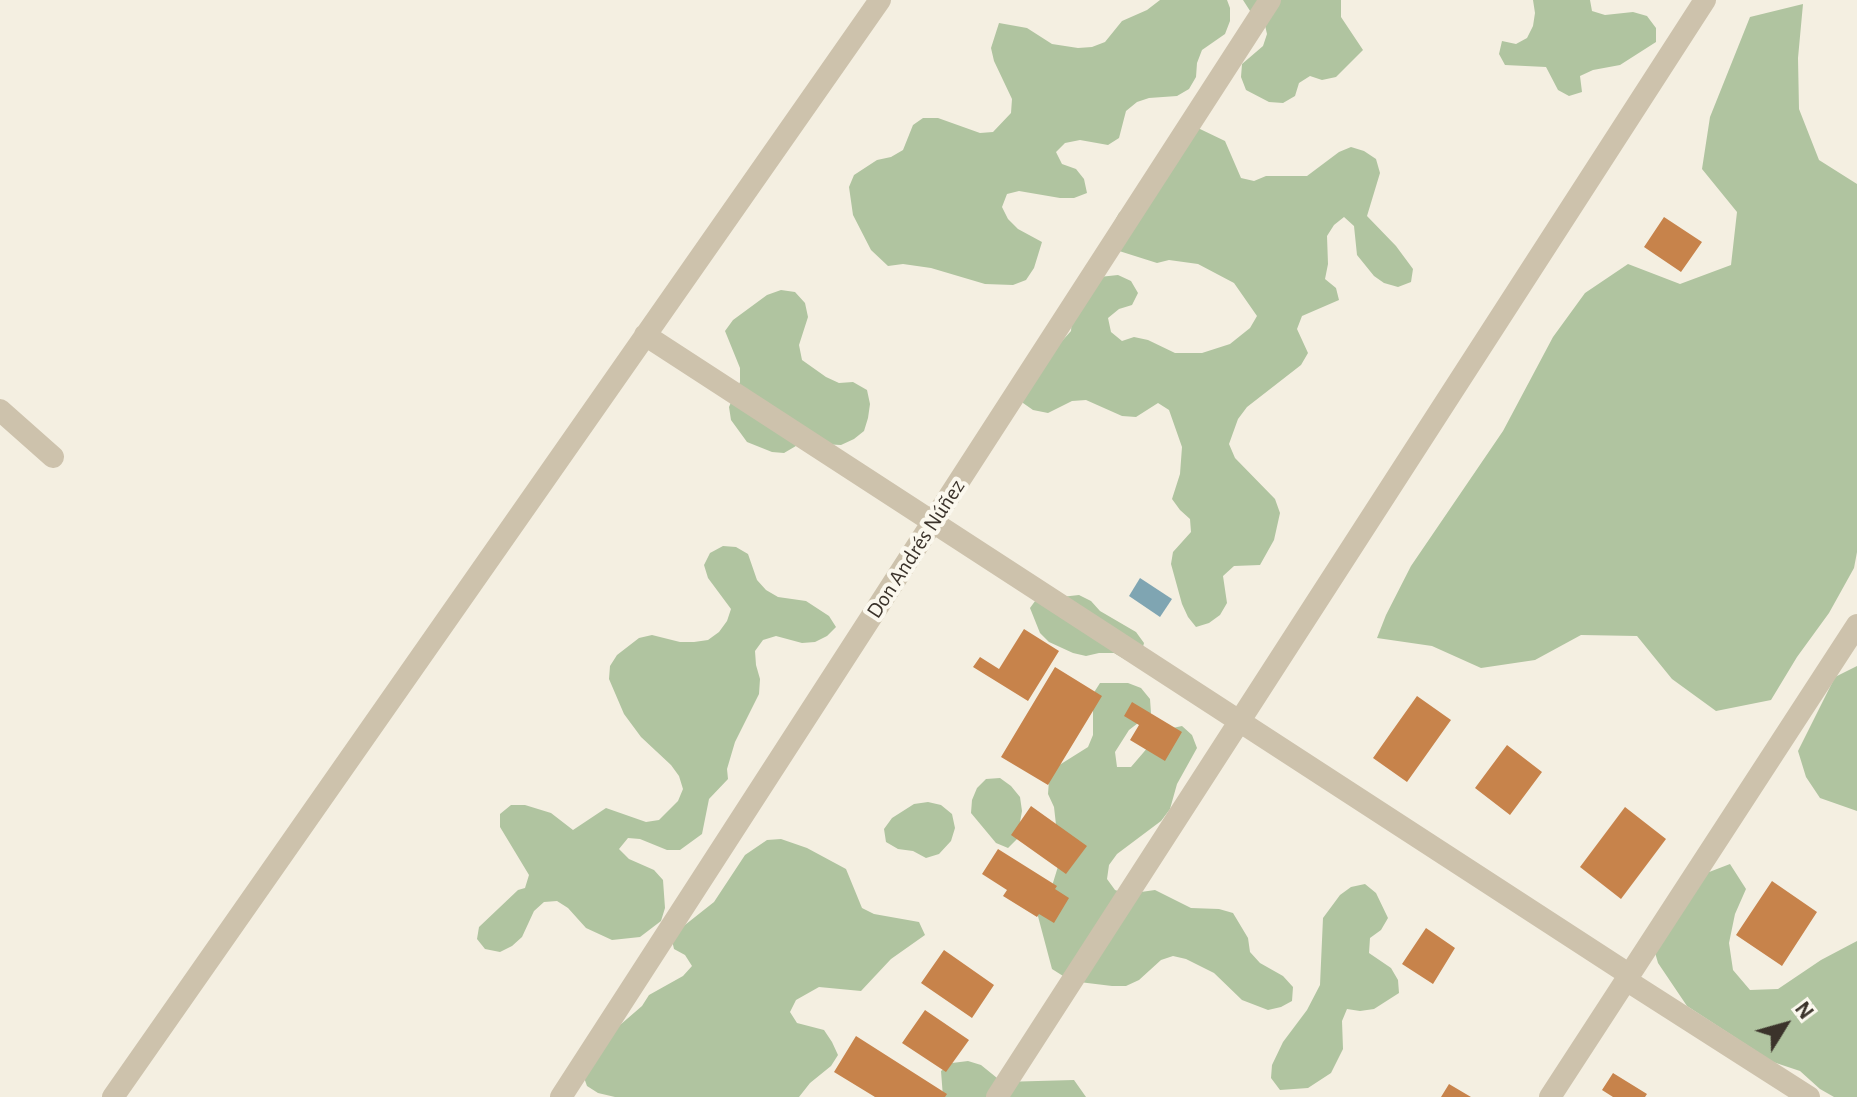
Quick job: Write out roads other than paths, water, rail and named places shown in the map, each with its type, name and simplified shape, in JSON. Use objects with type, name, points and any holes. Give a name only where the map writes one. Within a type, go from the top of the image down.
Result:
[{"type":"street","points":[[119,1095],[880,0]]},
{"type":"street","name":"Don Andrés Núñez","points":[[561,1097],[1270,0]]},
{"type":"street","points":[[997,1097],[1705,0]]},
{"type":"street","points":[[645,335],[1240,721],[1809,1097]]},
{"type":"street","points":[[0,410],[53,457]]},
{"type":"street","points":[[1550,1097],[1857,625]]},
{"type":"water","points":[[1140,578],[1172,599],[1160,617],[1129,596]]}]
